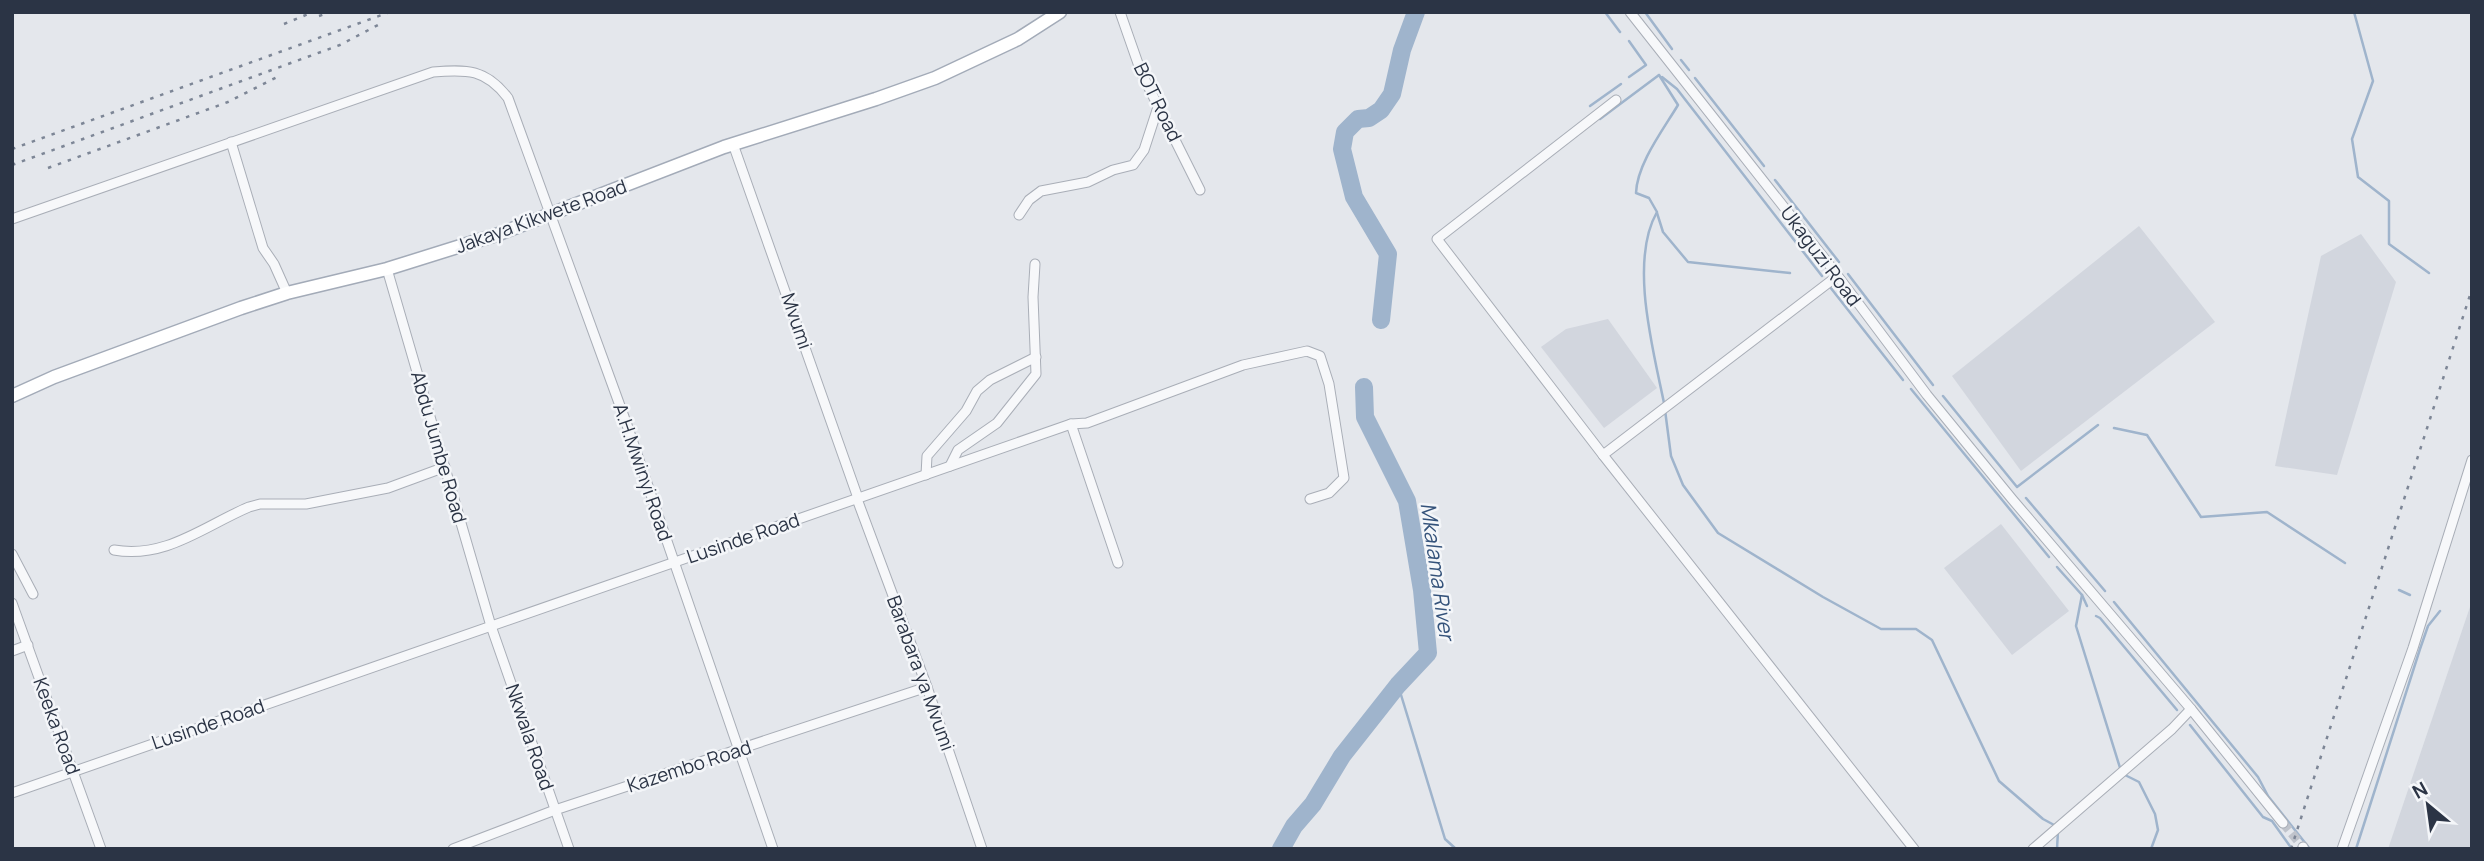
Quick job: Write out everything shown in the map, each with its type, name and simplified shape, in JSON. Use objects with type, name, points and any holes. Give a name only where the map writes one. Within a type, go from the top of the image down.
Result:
[{"type":"main road","name":"Jakaya Kikwete Road","points":[[12,396],[139,344],[286,293],[387,269],[499,234],[733,144],[935,78],[1018,39],[1060,12]]},
{"type":"street","name":"BOT Road","points":[[1120,12],[1141,72],[1200,190]]},
{"type":"street","name":"Ukaguzi Road","points":[[1630,12],[2012,499],[2191,709],[2283,823]]},
{"type":"street","name":"A.H.Mwinyi Road","points":[[12,219],[433,72],[458,70],[482,74],[499,86],[509,98],[675,562],[773,849]]},
{"type":"street","points":[[1616,100],[1437,239],[1603,455],[1914,849]]},
{"type":"street","points":[[1019,215],[1029,200],[1041,191],[1087,182],[1113,170],[1133,165],[1144,150],[1159,104]]},
{"type":"street","points":[[231,142],[263,248],[274,264],[286,293]]},
{"type":"street","name":"Mvumi","points":[[733,144],[858,498]]},
{"type":"street","points":[[950,466],[958,450],[997,423],[1034,380],[1035,264]]},
{"type":"street","name":"Abdu Jumbe Road","points":[[387,269],[491,626]]},
{"type":"street","points":[[1603,455],[1836,276]]},
{"type":"street","name":"Lusinde Road","points":[[12,793],[950,466],[1071,425],[1087,423],[1243,365],[1307,351],[1320,356],[1329,384],[1344,478],[1329,493],[1310,499]]},
{"type":"street","points":[[926,475],[927,456],[966,411],[976,391],[990,380],[1036,356]]},
{"type":"street","points":[[1071,425],[1118,563]]},
{"type":"street","points":[[2342,849],[2413,648],[2472,460]]},
{"type":"street","points":[[114,550],[134,553],[163,547],[191,537],[249,507],[260,504],[306,504],[388,488],[444,467]]},
{"type":"street","name":"Barabara ya Mvumi","points":[[858,498],[927,687],[982,849]]},
{"type":"street","points":[[12,554],[33,594]]},
{"type":"street","name":"Keeka Road","points":[[12,603],[101,849]]},
{"type":"street","name":"Nkwala Road","points":[[491,626],[569,849]]},
{"type":"street","points":[[12,651],[28,645]]},
{"type":"street","name":"Kazembo Road","points":[[453,849],[555,810],[927,687]]},
{"type":"street","points":[[2033,849],[2172,729],[2191,709]]},
{"type":"shaded area","points":[[2139,226],[2215,322],[2021,471],[1952,376]]},
{"type":"shaded area","points":[[2361,234],[2396,282],[2337,475],[2275,466],[2321,256]]},
{"type":"shaded area","points":[[1608,319],[1657,388],[1604,428],[1541,347],[1566,329]]},
{"type":"shaded area","points":[[2001,524],[2069,611],[2012,655],[1944,568]]},
{"type":"shaded area","points":[[2472,601],[2472,849],[2388,849]]},
{"type":"waterway","name":"Mkalama River","points":[[1381,320],[1388,254],[1354,197],[1342,149],[1345,132],[1358,119],[1369,118],[1381,110],[1392,94],[1402,50],[1416,12]]},
{"type":"waterway","points":[[1605,12],[1620,32]]},
{"type":"waterway","points":[[1645,12],[1672,49]]},
{"type":"waterway","points":[[2354,12],[2373,81],[2352,139],[2358,177],[2389,201],[2389,244],[2429,273]]},
{"type":"waterway","points":[[1629,41],[1646,65],[1629,77]]},
{"type":"waterway","points":[[1681,60],[1689,70]]},
{"type":"waterway","points":[[1659,75],[1678,105],[1646,159],[1637,182],[1636,193],[1649,198],[1657,212],[1649,232],[1644,280],[1650,332],[1664,403]]},
{"type":"waterway","points":[[1600,119],[1659,75]]},
{"type":"waterway","points":[[1662,77],[1677,89],[1822,276]]},
{"type":"waterway","points":[[1695,78],[1764,166]]},
{"type":"waterway","points":[[1590,106],[1621,84]]},
{"type":"waterway","points":[[1775,180],[1839,262]]},
{"type":"waterway","points":[[1657,213],[1663,232],[1688,262],[1790,273]]},
{"type":"waterway","points":[[1848,274],[1933,385]]},
{"type":"waterway","points":[[1830,287],[1903,380]]},
{"type":"waterway","name":"Mkalama River","points":[[1281,849],[1342,756],[1398,685],[1428,653],[1422,590],[1407,501],[1365,417],[1364,387]]},
{"type":"waterway","points":[[1911,389],[2049,557]]},
{"type":"waterway","points":[[1943,396],[2017,487],[2098,425]]},
{"type":"waterway","points":[[1665,410],[1671,456],[1683,485],[1718,533],[1881,629],[1916,629],[1932,640],[1999,781],[2043,819],[2056,826]]},
{"type":"waterway","points":[[2114,428],[2147,435],[2201,517],[2267,512],[2345,563]]},
{"type":"waterway","points":[[2026,498],[2105,591]]},
{"type":"waterway","points":[[2057,567],[2082,595],[2087,606]]},
{"type":"waterway","points":[[2399,590],[2410,595]]},
{"type":"waterway","points":[[2082,595],[2076,626],[2121,771]]},
{"type":"waterway","points":[[2114,602],[2258,777],[2268,796],[2310,849]]},
{"type":"waterway","points":[[2356,849],[2428,626],[2440,611]]},
{"type":"waterway","points":[[2096,616],[2177,710]]},
{"type":"waterway","points":[[1398,685],[1445,839],[1456,849]]},
{"type":"waterway","points":[[2190,725],[2263,817],[2272,821],[2292,849]]},
{"type":"waterway","points":[[2125,775],[2139,782],[2155,814],[2158,830],[2151,849]]},
{"type":"waterway","points":[[2057,849],[2058,831]]},
{"type":"tunnel","points":[[2283,823],[2303,847]]},
{"type":"railway","points":[[284,24],[313,12]]},
{"type":"railway","points":[[319,16],[331,12]]},
{"type":"railway","points":[[12,149],[390,12]]},
{"type":"railway","points":[[12,165],[340,45],[378,25]]},
{"type":"railway","points":[[48,168],[228,102],[281,75]]},
{"type":"railway","points":[[2291,849],[2472,289]]}]
